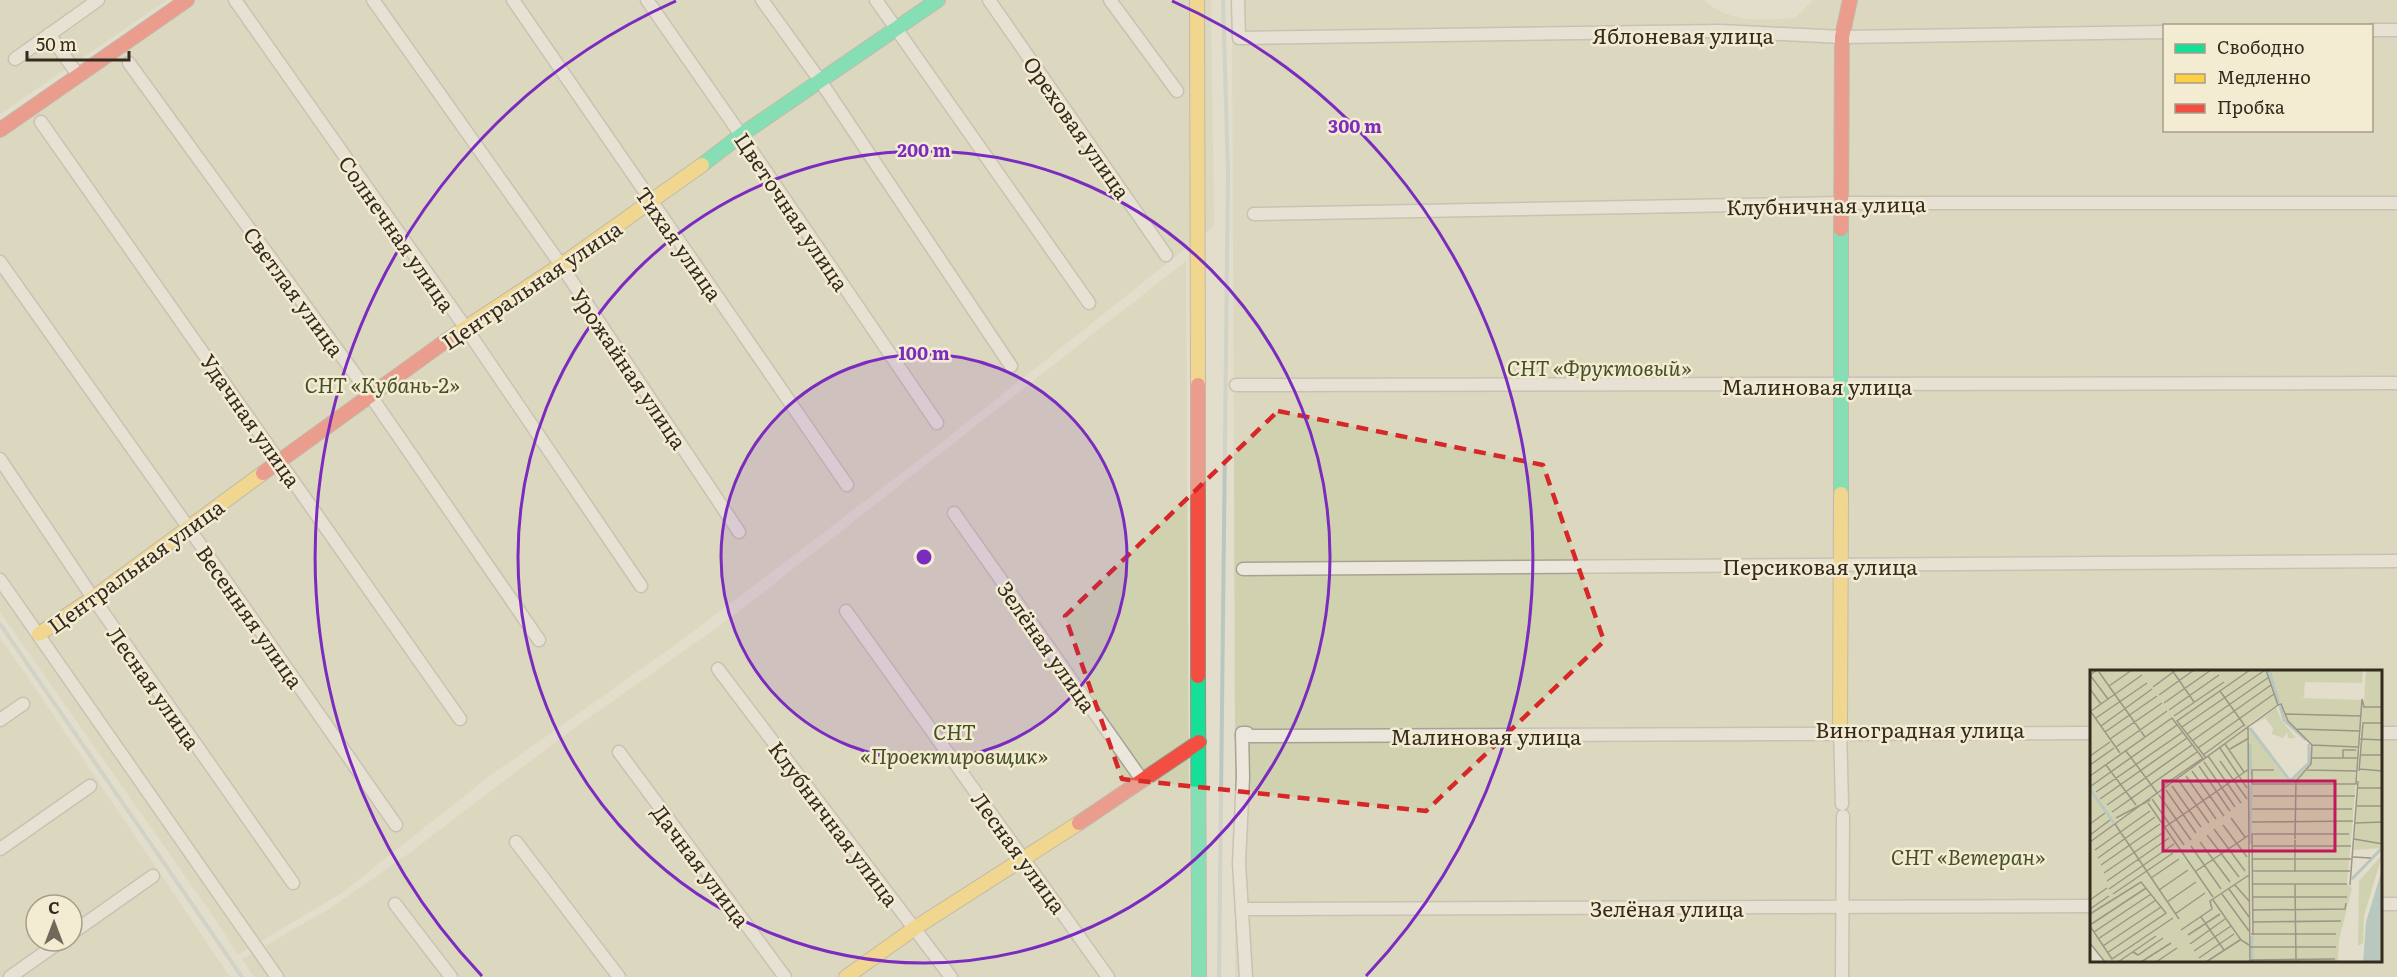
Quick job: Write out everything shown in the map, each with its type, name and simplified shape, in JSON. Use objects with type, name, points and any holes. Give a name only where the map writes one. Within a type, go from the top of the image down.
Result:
[{"type":"street","points":[[15,59],[98,0]]},
{"type":"street","points":[[0,130],[187,0]]},
{"type":"street","name":"Солнечная улица","points":[[235,0],[465,327],[641,586]]},
{"type":"street","name":"Урожайная улица","points":[[373,0],[561,265],[739,532]]},
{"type":"street","name":"Тихая улица","points":[[513,0],[847,485]]},
{"type":"street","name":"Цветочная улица","points":[[646,0],[937,423]]},
{"type":"street","points":[[762,0],[821,82],[1011,366]]},
{"type":"street","points":[[876,0],[1089,303]]},
{"type":"street","name":"Центральная улица","points":[[39,634],[93,598],[188,526],[465,327],[561,265],[652,202],[741,135],[938,0]]},
{"type":"street","name":"Ореховая улица","points":[[989,0],[1166,255]]},
{"type":"street","points":[[1110,0],[1177,91]]},
{"type":"street","points":[[1197,0],[1199,977]]},
{"type":"street","name":"Яблоневая улица","points":[[1238,0],[1239,38],[1720,32],[1842,37],[2163,32]]},
{"type":"street","points":[[1842,977],[1840,385],[1842,37],[1850,0]]},
{"type":"street","points":[[2373,30],[2397,30]]},
{"type":"street","points":[[49,34],[78,75]]},
{"type":"street","name":"Светлая улица","points":[[129,63],[370,395],[540,640]]},
{"type":"street","name":"Удачная улица","points":[[41,122],[281,460],[460,719]]},
{"type":"street","name":"Клубничная улица","points":[[1254,214],[1842,203],[2397,203]]},
{"type":"street","name":"Весенняя улица","points":[[0,262],[188,526],[396,825]]},
{"type":"street","name":"Малиновая улица","points":[[1236,386],[2397,383]]},
{"type":"street","name":"Лесная улица","points":[[0,459],[93,598],[293,883]]},
{"type":"street","name":"Зелёная улица","points":[[954,513],[1142,780]]},
{"type":"street","name":"Персиковая улица","points":[[1243,569],[2397,561]]},
{"type":"street","points":[[0,580],[277,977]]},
{"type":"street","name":"Лесная улица","points":[[846,611],[1108,977]]},
{"type":"street","name":"Клубничная улица","points":[[718,669],[951,977]]},
{"type":"street","points":[[0,720],[23,704]]},
{"type":"street","name":"Виноградная улица","points":[[1748,729],[1840,731],[2090,728]]},
{"type":"street","points":[[1246,977],[1239,862],[1242,735],[1662,730]]},
{"type":"street","name":"Малиновая улица","points":[[1242,735],[1840,731],[2090,734]]},
{"type":"street","points":[[846,977],[915,928],[1025,859],[1199,742]]},
{"type":"street","name":"Дачная улица","points":[[619,752],[785,977]]},
{"type":"street","points":[[0,849],[90,786]]},
{"type":"street","points":[[516,842],[619,977]]},
{"type":"street","points":[[84,925],[153,876]]},
{"type":"street","points":[[395,904],[451,977]]},
{"type":"street","name":"Зелёная улица","points":[[1242,909],[2090,906]]},
{"type":"street","points":[[10,977],[44,953]]},
{"type":"highlighted area","points":[[1278,411],[1543,465],[1604,641],[1426,811],[1122,779],[1065,616]]},
{"type":"green space","points":[[0,0],[167,0],[0,114]]},
{"type":"green space","name":"СНТ «Кубань-2»","points":[[176,0],[1211,0],[1214,226],[931,451],[682,640],[487,778],[343,892],[238,955],[218,923],[0,612],[0,123]]},
{"type":"green space","name":"СНТ «Фруктовый»","points":[[1232,0],[1704,0],[1714,8],[1735,17],[1759,20],[1795,18],[1813,0],[2397,0],[2397,730],[2382,730],[2382,670],[2090,670],[2090,731],[1235,734]]},
{"type":"green space","name":"СНТ «Проектировщик»","points":[[1186,261],[1190,977],[254,977],[242,959],[329,909],[411,852],[558,740],[733,616]]},
{"type":"green space","points":[[0,638],[29,679],[230,977],[0,977]]},
{"type":"green space","name":"СНТ «Ветеран»","points":[[2382,731],[2397,731],[2397,977],[1235,977],[1235,735],[2090,732],[2090,962],[2382,962]]},
{"type":"waterway","points":[[1219,977],[1228,172],[1223,0]]},
{"type":"waterway","points":[[0,624],[242,977]]},
{"type":"traffic: fast","points":[[702,165],[741,135],[938,0]]},
{"type":"traffic: fast","points":[[1841,229],[1841,494]]},
{"type":"traffic: fast","points":[[1198,676],[1199,977]]},
{"type":"traffic: slow","points":[[1197,0],[1198,385]]},
{"type":"traffic: slow","points":[[447,340],[561,265],[702,165]]},
{"type":"traffic: slow","points":[[39,634],[93,598],[263,473]]},
{"type":"traffic: slow","points":[[1840,728],[1841,494]]},
{"type":"traffic: slow","points":[[846,977],[915,928],[1079,823]]},
{"type":"traffic: jam","points":[[0,130],[187,0]]},
{"type":"traffic: jam","points":[[1841,229],[1842,37],[1850,0]]},
{"type":"traffic: jam","points":[[263,473],[447,340]]},
{"type":"traffic: jam","points":[[1198,385],[1198,676]]},
{"type":"traffic: jam","points":[[1079,823],[1199,742]]}]
